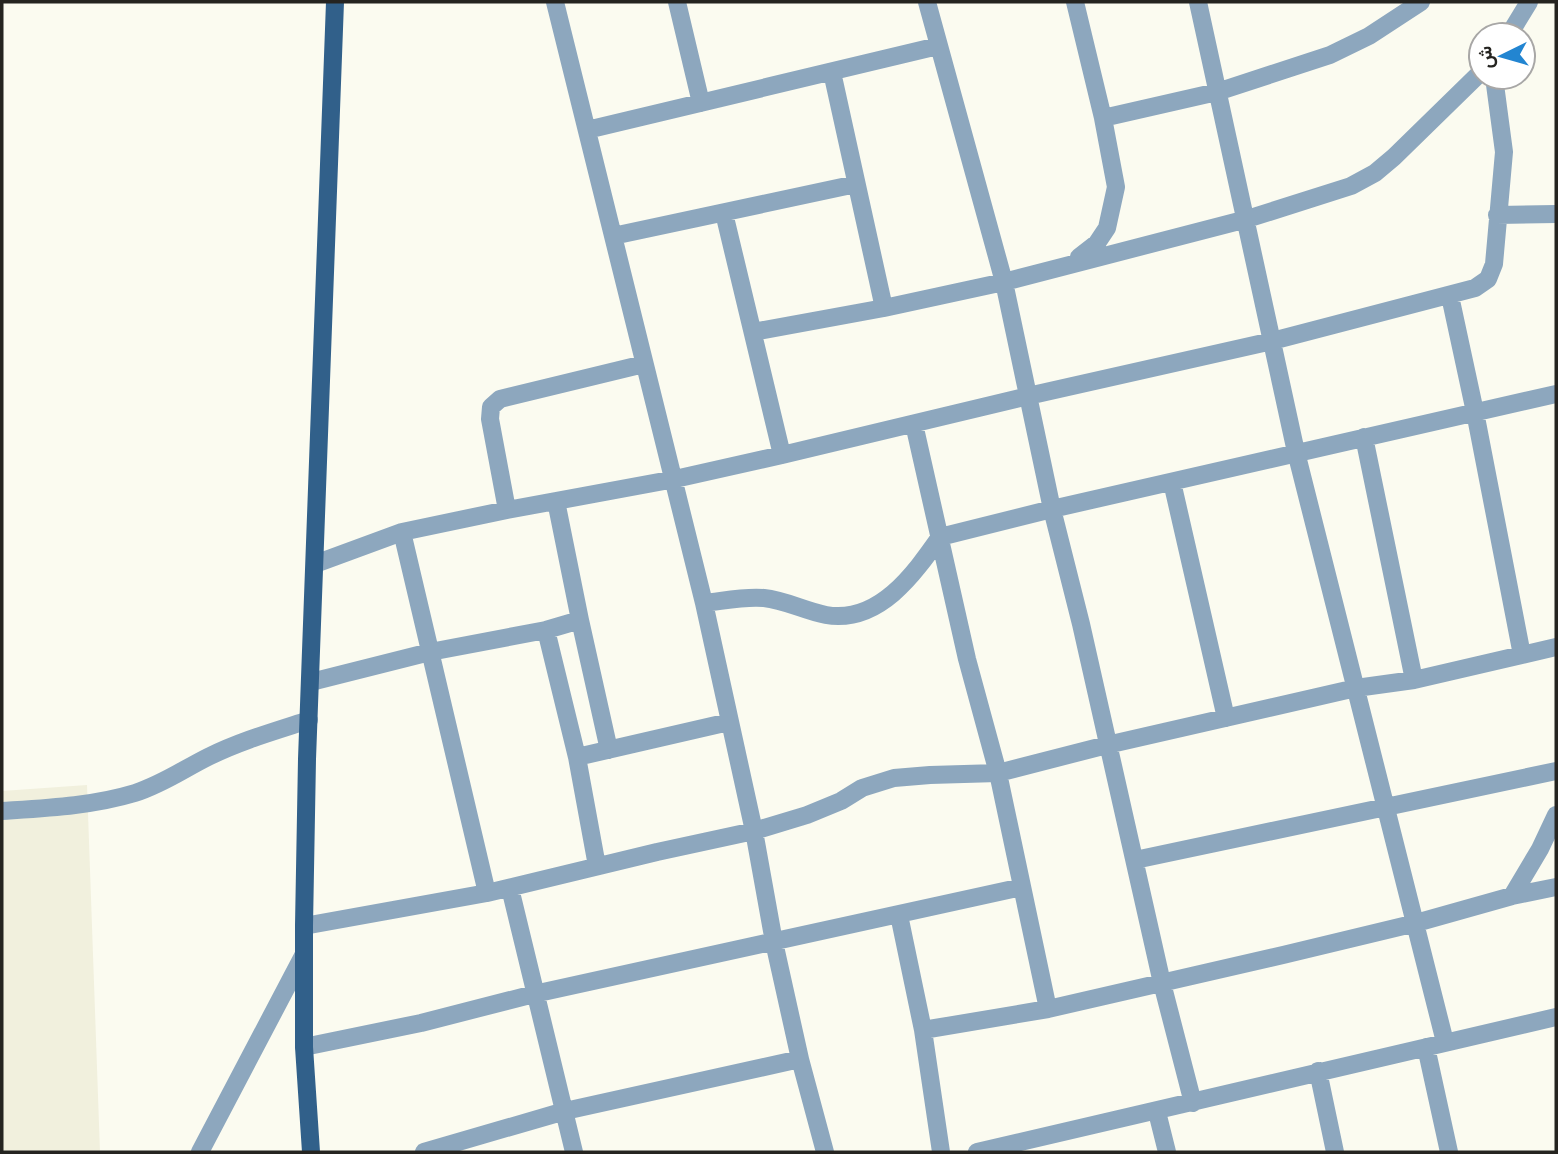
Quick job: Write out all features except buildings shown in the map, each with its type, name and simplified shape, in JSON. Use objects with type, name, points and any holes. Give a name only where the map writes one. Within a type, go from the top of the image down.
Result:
[{"type":"main road","points":[[311,1152],[304,1047],[303,956],[335,2]]},
{"type":"street","points":[[555,2],[675,479],[754,831],[774,942],[800,1059],[825,1152]]},
{"type":"street","points":[[677,2],[701,103]]},
{"type":"street","points":[[927,2],[1004,282],[1052,509],[1162,983],[1193,1104]]},
{"type":"street","points":[[1073,262],[1097,243],[1107,228],[1116,187],[1103,118],[1075,2]]},
{"type":"street","points":[[1198,2],[1296,452],[1445,1042]]},
{"type":"street","points":[[1103,118],[1217,92],[1349,47],[1421,2]]},
{"type":"street","points":[[1517,21],[1529,2]]},
{"type":"street","points":[[587,130],[938,46]]},
{"type":"street","points":[[832,72],[884,308]]},
{"type":"street","points":[[753,332],[1004,282],[1247,219],[1351,186],[1375,173],[1467,85]]},
{"type":"street","points":[[315,564],[402,532],[675,479],[782,455],[1272,341],[1475,288],[1488,279],[1494,264],[1504,152],[1496,91]]},
{"type":"street","points":[[612,236],[856,184]]},
{"type":"street","points":[[724,214],[782,455]]},
{"type":"street","points":[[1497,215],[1555,220]]},
{"type":"street","points":[[1450,296],[1522,655]]},
{"type":"street","points":[[507,510],[491,408],[500,399],[644,364]]},
{"type":"street","points":[[704,603],[762,597],[826,615],[860,612],[898,590],[940,537],[1296,452],[1556,394]]},
{"type":"street","points":[[914,424],[967,659],[998,773],[1048,1009]]},
{"type":"street","points":[[1364,437],[1414,680]]},
{"type":"street","points":[[1172,482],[1226,718]]},
{"type":"street","points":[[556,501],[610,750]]},
{"type":"street","points":[[402,532],[487,893]]},
{"type":"street","points":[[312,682],[430,652],[546,630],[580,620]]},
{"type":"street","points":[[546,630],[577,757],[597,866]]},
{"type":"street","points":[[304,926],[487,893],[754,831],[807,815],[841,801],[862,788],[894,778],[998,773],[1356,688],[1414,680],[1556,647]]},
{"type":"street","points":[[2,811],[102,802],[136,792],[166,782],[231,747],[309,720]]},
{"type":"street","points":[[577,757],[729,722]]},
{"type":"street","points":[[1135,860],[1556,771]]},
{"type":"street","points":[[1512,896],[1556,816]]},
{"type":"street","points":[[304,1047],[1022,887]]},
{"type":"street","points":[[923,1030],[1048,1009],[1416,923],[1512,896],[1556,887]]},
{"type":"street","points":[[510,888],[573,1152]]},
{"type":"street","points":[[899,915],[923,1030],[942,1152]]},
{"type":"street","points":[[200,1152],[303,956]]},
{"type":"street","points":[[977,1152],[1040,1145],[1157,1112],[1318,1072],[1556,1017]]},
{"type":"street","points":[[1426,1047],[1449,1152]]},
{"type":"street","points":[[424,1152],[565,1111],[800,1059]]},
{"type":"street","points":[[1318,1072],[1335,1152]]},
{"type":"street","points":[[1157,1112],[1167,1152]]},
{"type":"shaded area","points":[[87,785],[100,1152],[2,1152],[2,791]]}]
